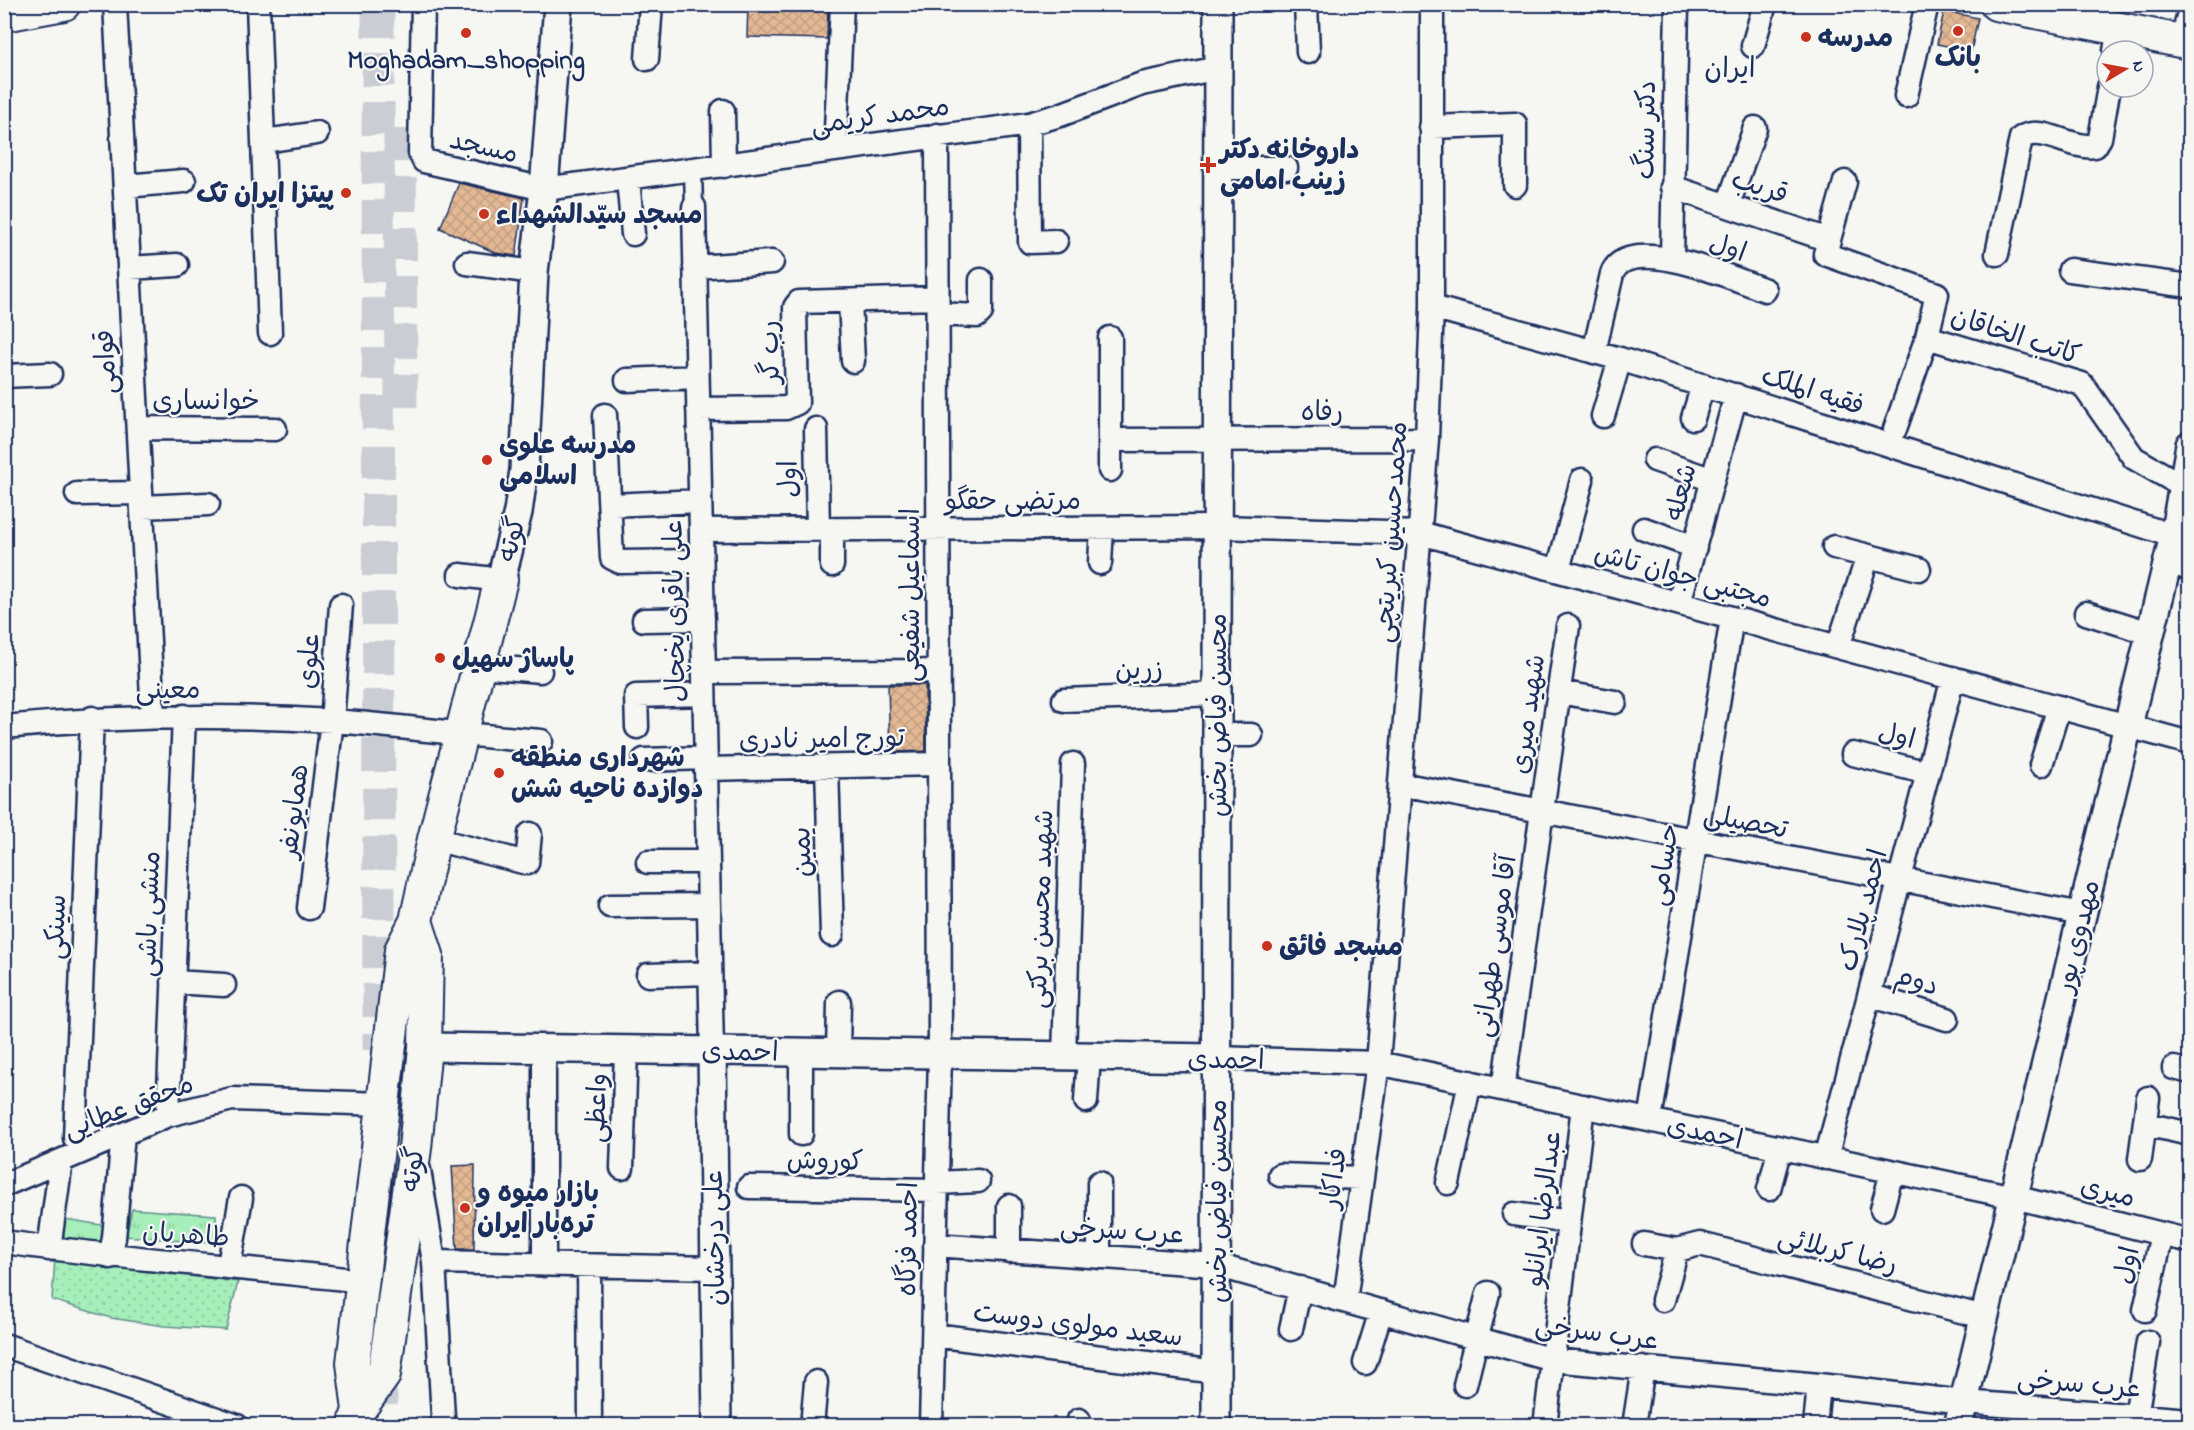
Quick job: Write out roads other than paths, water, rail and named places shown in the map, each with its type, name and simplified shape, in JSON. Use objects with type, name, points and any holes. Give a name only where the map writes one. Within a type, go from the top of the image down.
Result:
[{"type":"main road","points":[[4,15],[64,4]]},
{"type":"main road","points":[[1996,4],[2114,39]]},
{"type":"main road","points":[[2155,41],[2186,42]]},
{"type":"main road","name":"گوته","points":[[357,1418],[353,1363],[401,950],[416,921],[434,838],[501,580]]},
{"type":"main road","name":"گوته","points":[[357,1418],[384,1375],[416,1148],[425,1034],[427,955],[416,921]]},
{"type":"main road","points":[[393,1020],[409,1015],[425,1034]]},
{"type":"street","name":"قوامی","points":[[115,4],[153,716]]},
{"type":"street","points":[[258,4],[265,141],[270,333]]},
{"type":"street","name":"مسجد","points":[[423,4],[420,153],[424,161],[544,189]]},
{"type":"street","name":"گوته","points":[[501,580],[518,512],[524,470],[534,272],[544,189],[558,4]]},
{"type":"street","points":[[647,59],[651,4]]},
{"type":"street","points":[[835,150],[842,4]]},
{"type":"street","name":"محسن فیاض بخش","points":[[1216,1425],[1218,4]]},
{"type":"street","points":[[1306,4],[1308,52]]},
{"type":"street","name":"محمدحسین کبریتچی","points":[[1378,1063],[1426,439],[1432,307],[1432,4]]},
{"type":"street","name":"دکتر سنگ","points":[[1672,258],[1677,4]]},
{"type":"street","points":[[1753,46],[1765,4]]},
{"type":"street","points":[[1906,96],[1927,4]]},
{"type":"street","points":[[2186,42],[2190,8]]},
{"type":"street","name":"محمد کریمی","points":[[544,189],[1029,124],[1060,116],[1142,84],[1218,68]]},
{"type":"street","points":[[1998,254],[2021,138],[2033,133],[2086,147],[2095,146],[2100,138],[2107,99]]},
{"type":"street","points":[[723,111],[724,166]]},
{"type":"street","points":[[1029,124],[1030,242],[1056,242]]},
{"type":"street","points":[[1431,127],[1515,124],[1515,185]]},
{"type":"street","name":"اول","points":[[1728,205],[1755,128]]},
{"type":"street","points":[[265,141],[317,133]]},
{"type":"street","name":"اسماعیل شفیعی","points":[[938,135],[940,1054]]},
{"type":"street","points":[[1217,168],[1286,168]]},
{"type":"street","name":"علی باقری یخچال","points":[[693,170],[712,1051]]},
{"type":"street","points":[[628,179],[633,234]]},
{"type":"street","points":[[124,186],[184,181]]},
{"type":"street","points":[[1829,240],[1845,182]]},
{"type":"street","name":"قریب","points":[[1672,187],[1829,240]]},
{"type":"street","name":"کاتب الخاقان","points":[[1829,240],[1825,254],[1937,294],[1927,337],[2082,384],[2134,458],[2187,489]]},
{"type":"street","points":[[1594,352],[1616,265],[1624,259],[1672,258]]},
{"type":"street","name":"اول","points":[[1672,258],[1765,290]]},
{"type":"street","points":[[695,267],[772,262]]},
{"type":"street","points":[[467,263],[534,272]]},
{"type":"street","points":[[129,268],[177,266]]},
{"type":"street","points":[[2070,270],[2190,286]]},
{"type":"street","points":[[937,306],[977,316],[981,312],[981,280]]},
{"type":"street","points":[[850,301],[852,361]]},
{"type":"street","name":"رب گر","points":[[698,409],[792,407],[799,399],[796,304],[799,302],[850,301],[937,306]]},
{"type":"street","name":"فقیه الملک","points":[[1432,307],[1620,359],[2174,536]]},
{"type":"street","points":[[1895,429],[1927,337]]},
{"type":"street","points":[[1110,338],[1110,470]]},
{"type":"street","points":[[1603,416],[1620,359]]},
{"type":"street","points":[[4,376],[50,374]]},
{"type":"street","points":[[627,380],[698,377]]},
{"type":"street","points":[[1693,418],[1703,385]]},
{"type":"street","name":"شعله","points":[[1679,603],[1736,395]]},
{"type":"street","points":[[605,415],[612,558],[615,562],[701,561]]},
{"type":"street","name":"خوانساری","points":[[138,428],[275,429]]},
{"type":"street","name":"اول","points":[[816,429],[825,529]]},
{"type":"street","name":"رفاه","points":[[1110,440],[1426,439]]},
{"type":"street","name":"مهدوی پور","points":[[1961,1414],[2150,633],[2179,565],[2174,536],[2187,489],[2190,445]]},
{"type":"street","points":[[1654,460],[1713,480]]},
{"type":"street","points":[[1558,570],[1582,480]]},
{"type":"street","points":[[76,494],[208,504]]},
{"type":"street","points":[[610,505],[700,501]]},
{"type":"street","name":"مرتضی حقگو","points":[[701,530],[1217,527]]},
{"type":"street","name":"مجتبی جوان تاش","points":[[1217,527],[1420,533],[2190,743]]},
{"type":"street","points":[[1100,563],[1102,528]]},
{"type":"street","points":[[825,529],[832,566]]},
{"type":"street","points":[[1644,529],[1695,547]]},
{"type":"street","points":[[1834,547],[1919,569]]},
{"type":"street","points":[[1838,647],[1868,556]]},
{"type":"street","points":[[460,575],[501,580]]},
{"type":"street","name":"علوی","points":[[333,721],[341,605]]},
{"type":"street","points":[[2086,613],[2150,633]]},
{"type":"street","name":"حسامی","points":[[1650,1120],[1732,618]]},
{"type":"street","points":[[644,620],[703,619]]},
{"type":"street","name":"شهید میری","points":[[1542,811],[1568,626]]},
{"type":"street","points":[[479,666],[540,670]]},
{"type":"street","points":[[637,727],[636,696],[704,683],[939,670]]},
{"type":"street","name":"احمد پلارک","points":[[1826,1158],[1953,678]]},
{"type":"street","points":[[1559,692],[1615,702]]},
{"type":"street","name":"زرین","points":[[1064,700],[1217,694]]},
{"type":"street","points":[[2042,765],[2059,707]]},
{"type":"street","name":"معینی","points":[[4,727],[92,718],[184,716],[333,721],[541,741]]},
{"type":"street","name":"منشی باشی","points":[[168,1115],[184,716]]},
{"type":"street","name":"سینکی","points":[[75,1138],[92,718]]},
{"type":"street","name":"همایونفر","points":[[309,908],[333,721]]},
{"type":"street","points":[[1217,735],[1251,735]]},
{"type":"street","name":"اول","points":[[1853,754],[1928,773]]},
{"type":"street","name":"تورج امیر نادری","points":[[644,760],[827,767],[939,764]]},
{"type":"street","name":"شهید محسن برکتی","points":[[1073,764],[1077,1056]]},
{"type":"street","name":"یمین","points":[[827,767],[831,935]]},
{"type":"street","name":"تحصیلی","points":[[1400,784],[2082,914]]},
{"type":"street","name":"آقا موسی طهرانی","points":[[1503,1089],[1542,811]]},
{"type":"street","points":[[434,838],[527,863],[530,834]]},
{"type":"street","points":[[648,862],[708,862]]},
{"type":"street","points":[[610,906],[709,904]]},
{"type":"street","points":[[648,975],[710,973]]},
{"type":"street","points":[[173,982],[224,985]]},
{"type":"street","name":"دوم","points":[[1869,995],[1947,1019]]},
{"type":"street","points":[[838,1002],[838,1053]]},
{"type":"street","name":"احمدی","points":[[425,1034],[544,1049],[1217,1058],[1378,1063],[2013,1197]]},
{"type":"street","points":[[544,1049],[544,1265]]},
{"type":"street","name":"واعظی","points":[[622,1168],[626,1050]]},
{"type":"street","name":"علی درخشان","points":[[712,1051],[717,1425]]},
{"type":"street","points":[[801,1052],[801,1134]]},
{"type":"street","name":"احمد فزگاه","points":[[931,1425],[940,1054]]},
{"type":"street","points":[[1077,1056],[1086,1101]]},
{"type":"street","name":"فداکار","points":[[1345,1301],[1378,1063]]},
{"type":"street","points":[[1448,1183],[1470,1082]]},
{"type":"street","points":[[2140,1159],[2148,1098]]},
{"type":"street","name":"محقق عطایی","points":[[4,1185],[168,1115],[232,1099],[384,1104]]},
{"type":"street","name":"عبدالرضا ایرانلو","points":[[1545,1425],[1583,1106]]},
{"type":"street","points":[[2145,1124],[2190,1134]]},
{"type":"street","points":[[110,1257],[114,1238],[123,1134]]},
{"type":"street","points":[[416,1148],[434,1262],[443,1417]]},
{"type":"street","points":[[1769,1189],[1780,1148]]},
{"type":"street","points":[[49,1249],[61,1161]]},
{"type":"street","points":[[1882,1209],[1892,1172]]},
{"type":"street","points":[[1280,1175],[1362,1178]]},
{"type":"street","points":[[937,1187],[978,1181]]},
{"type":"street","points":[[1099,1183],[1099,1257]]},
{"type":"street","name":"کوروش","points":[[749,1187],[937,1187]]},
{"type":"street","name":"میری","points":[[2013,1197],[2190,1241]]},
{"type":"street","points":[[229,1265],[241,1198]]},
{"type":"street","points":[[1009,1206],[1009,1251]]},
{"type":"street","points":[[1514,1214],[1569,1222]]},
{"type":"street","name":"اول","points":[[2145,1310],[2162,1234]]},
{"type":"street","name":"طاهریان","points":[[4,1242],[110,1257],[229,1265],[363,1281]]},
{"type":"street","points":[[1644,1244],[1677,1250],[1663,1300]]},
{"type":"street","name":"رضا کربلائی","points":[[1677,1250],[1700,1244],[1984,1317]]},
{"type":"street","name":"عرب سرخی","points":[[935,1245],[1216,1265],[1553,1360],[1819,1385],[1961,1414],[2190,1420]]},
{"type":"street","points":[[434,1262],[715,1268]]},
{"type":"street","points":[[589,1266],[590,1425]]},
{"type":"street","points":[[1291,1329],[1300,1288]]},
{"type":"street","points":[[1465,1385],[1488,1293]]},
{"type":"street","points":[[1365,1363],[1381,1311]]},
{"type":"street","name":"سعید مولوی دوست","points":[[934,1335],[1216,1372]]},
{"type":"street","points":[[2128,1419],[2148,1342]]},
{"type":"street","points":[[4,1345],[237,1425]]},
{"type":"street","points":[[1634,1425],[1643,1368]]},
{"type":"street","points":[[812,1425],[816,1382]]},
{"type":"street","points":[[1815,1425],[1819,1385]]},
{"type":"tunnel","points":[[378,4],[379,1050]]},
{"type":"tunnel","points":[[400,129],[401,423]]},
{"type":"tunnel","points":[[393,1230],[395,1095]]},
{"type":"tunnel","points":[[372,1275],[383,1426]]},
{"type":"place","name":"بانک","points":[[1958,31]]},
{"type":"place","name":"Moghadam_shopping","points":[[466,33]]},
{"type":"place","name":"مدرسه","points":[[1806,37]]},
{"type":"place","name":"داروخانه دکتر زینب امامی","points":[[1208,165]]},
{"type":"place","name":"پیتزا ایران تک","points":[[346,193]]},
{"type":"place","name":"مسجد سیّدالشهداء","points":[[484,214]]},
{"type":"place","name":"مدرسه علوی اسلامی","points":[[487,460]]},
{"type":"place","name":"پاساژ سهیل","points":[[440,658]]},
{"type":"place","name":"شهرداری منطقه دوازده ناحیه شش","points":[[499,773]]},
{"type":"place","name":"مسجد فائق","points":[[1267,946]]},
{"type":"place","name":"بازار میوه و تره‌بار ایران","points":[[465,1208]]},
{"type":"district","name":"ایران","points":[[1730,67]]}]
